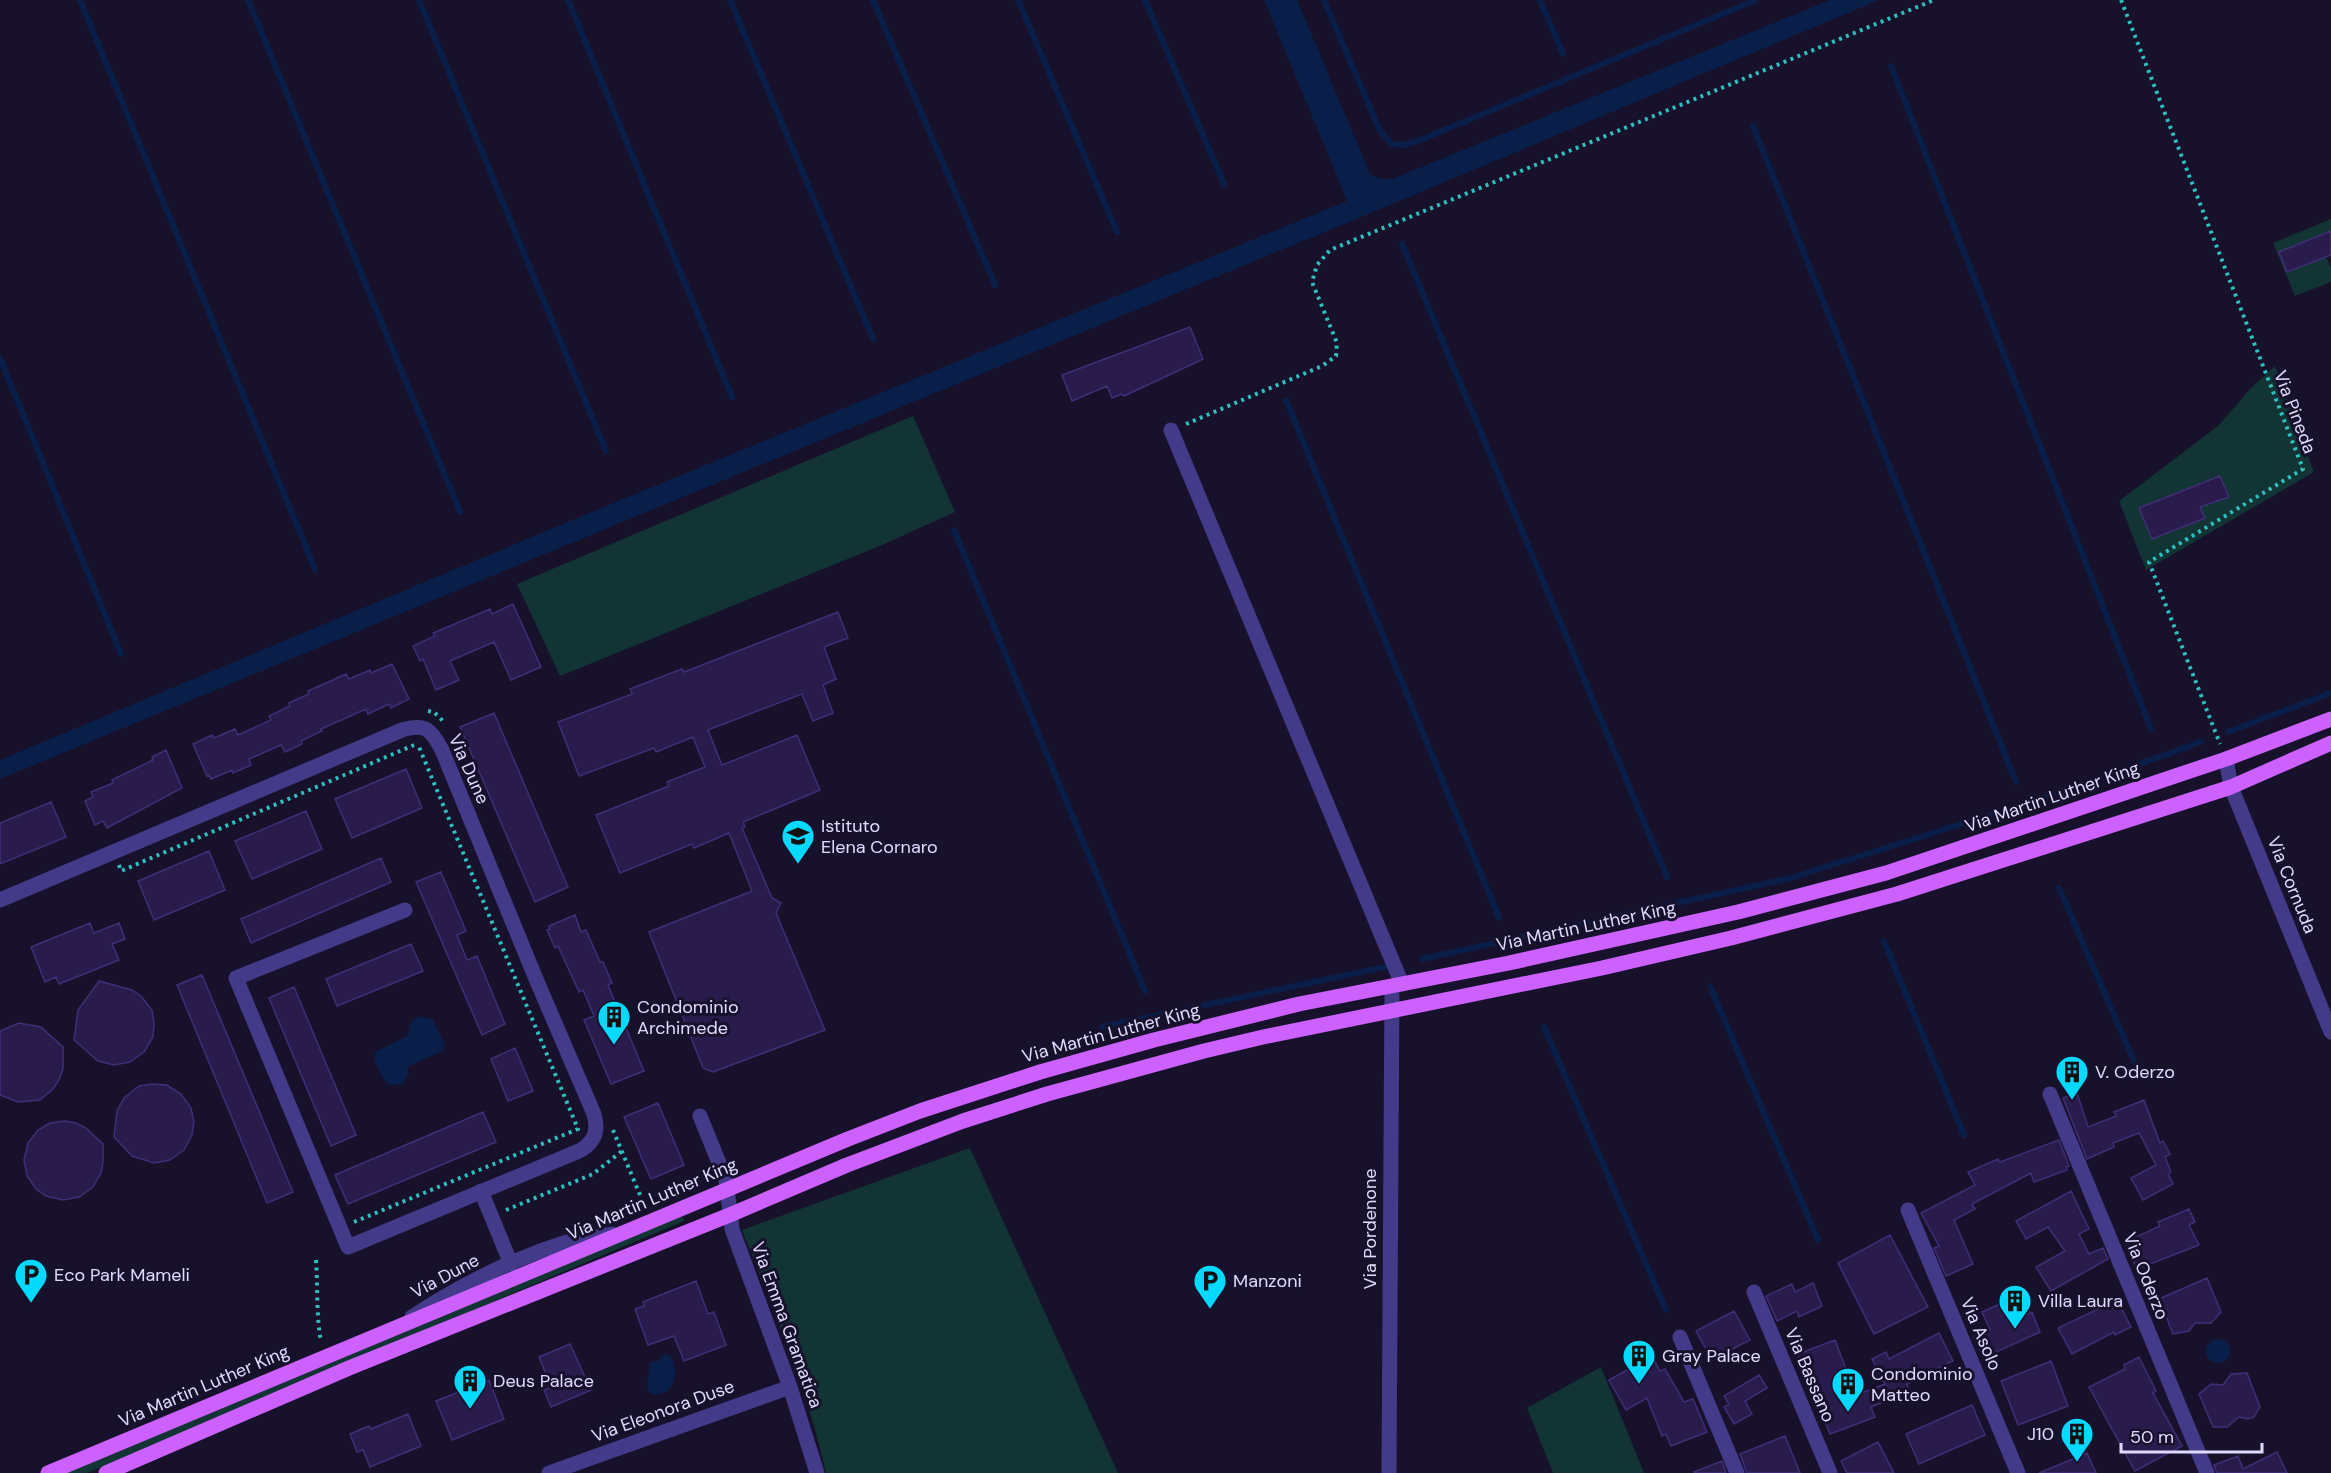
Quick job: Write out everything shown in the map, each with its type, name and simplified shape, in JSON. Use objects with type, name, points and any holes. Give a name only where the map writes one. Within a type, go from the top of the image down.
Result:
[{"type":"main road","name":"Via Martin Luther King","points":[[48,1473],[728,1188],[920,1111],[1069,1063],[1299,1004],[1509,963],[1727,915],[1886,873],[2226,759],[2331,719]]},
{"type":"main road","points":[[106,1473],[349,1368],[732,1214],[848,1164],[963,1121],[1142,1066],[1224,1046],[1522,985],[1731,938],[1897,894],[2231,787],[2331,743]]},
{"type":"street","points":[[1171,430],[1397,985]]},
{"type":"street","name":"Via Dune","points":[[0,900],[402,730],[421,727],[428,729],[442,750],[597,1122],[596,1131],[587,1146],[348,1247],[236,978],[405,910]]},
{"type":"street","points":[[2226,759],[2231,787]]},
{"type":"street","name":"Via Cornuda","points":[[2231,787],[2331,1032]]},
{"type":"street","name":"Via Pordenone","points":[[1389,1473],[1390,1011],[1397,985]]},
{"type":"street","name":"Via Oderzo","points":[[2050,1094],[2207,1473]]},
{"type":"street","name":"Via Emma Gramatica","points":[[700,1116],[728,1188],[732,1229],[790,1387],[817,1473]]},
{"type":"street","points":[[481,1191],[511,1264]]},
{"type":"street","name":"Via Asolo","points":[[1908,1210],[2018,1473]]},
{"type":"street","name":"Via Dune","points":[[399,1325],[444,1296],[511,1264],[568,1242],[623,1232]]},
{"type":"street","name":"Via Bassano","points":[[1754,1292],[1830,1473]]},
{"type":"street","points":[[1680,1336],[1737,1473]]},
{"type":"street","name":"Via Eleonora Duse","points":[[549,1473],[790,1387]]},
{"type":"path","points":[[1171,430],[1322,366],[1336,356],[1337,343],[1312,282],[1317,265],[1330,250],[1934,0]]},
{"type":"path","name":"Via Pineda","points":[[2121,0],[2303,469],[2150,562],[2226,759]]},
{"type":"path","points":[[121,871],[418,744],[578,1129],[340,1228]]},
{"type":"path","points":[[505,1210],[594,1174],[622,1151]]},
{"type":"path","points":[[316,1260],[318,1291],[316,1317],[321,1343]]},
{"type":"green space","points":[[2331,219],[2331,231],[2279,252],[2287,272],[2326,257],[2331,268],[2331,282],[2295,296],[2273,243]]},
{"type":"green space","points":[[2275,366],[2314,472],[2146,570],[2119,501],[2218,426],[2252,387]],"holes":[[[2220,476],[2228,496],[2200,507],[2204,519],[2152,539],[2140,508]]]},
{"type":"green space","points":[[913,416],[955,512],[882,545],[560,676],[517,584]]},
{"type":"green space","points":[[970,1148],[1118,1473],[826,1473],[800,1380],[742,1230]]},
{"type":"green space","points":[[682,1216],[684,1221],[87,1473],[67,1473]]},
{"type":"green space","points":[[1601,1367],[1644,1473],[1553,1473],[1527,1408]]},
{"type":"water","points":[[1264,0],[1297,0],[1370,174],[1381,179],[1392,179],[1830,0],[1879,0],[1354,220],[0,779],[0,760],[601,508],[1347,201]]},
{"type":"water","points":[[421,1016],[433,1020],[444,1043],[444,1049],[407,1067],[409,1074],[403,1084],[389,1085],[378,1070],[375,1052],[409,1035],[411,1023]]},
{"type":"water","points":[[2218,1339],[2223,1340],[2229,1346],[2229,1356],[2223,1362],[2218,1363],[2213,1362],[2207,1356],[2206,1351],[2207,1346],[2213,1340]]},
{"type":"water","points":[[665,1354],[671,1356],[675,1376],[666,1391],[652,1395],[647,1387],[650,1362],[659,1361]]},
{"type":"building","points":[[2331,231],[2331,255],[2287,272],[2279,252]]},
{"type":"building","points":[[1190,327],[1203,359],[1124,396],[1122,394],[1112,398],[1107,386],[1072,401],[1062,375]]},
{"type":"building","points":[[2220,476],[2229,497],[2200,507],[2205,518],[2152,539],[2139,508]]},
{"type":"building","points":[[513,604],[541,667],[511,680],[494,642],[450,661],[459,680],[436,690],[423,659],[420,661],[413,646],[435,636],[433,633],[490,609],[492,614]]},
{"type":"building","points":[[838,612],[848,638],[824,647],[836,679],[823,685],[833,713],[813,721],[802,694],[708,730],[722,765],[797,735],[820,790],[743,822],[745,827],[742,828],[772,898],[781,903],[776,913],[825,1030],[713,1072],[703,1068],[649,932],[752,891],[729,833],[694,848],[692,844],[620,873],[596,815],[669,786],[667,782],[705,767],[693,737],[656,752],[654,748],[579,776],[558,722],[632,694],[630,689],[682,669],[684,672]]},
{"type":"building","points":[[392,664],[409,699],[391,708],[389,704],[368,714],[366,709],[321,729],[322,731],[301,741],[302,744],[285,752],[281,745],[249,759],[251,765],[233,773],[232,770],[211,779],[209,775],[207,776],[193,744],[212,735],[214,738],[235,729],[238,735],[271,720],[269,716],[309,694],[308,691],[346,674],[349,679]]},
{"type":"building","points":[[494,713],[568,887],[535,902],[460,727]]},
{"type":"building","points":[[166,750],[182,788],[107,828],[103,821],[95,825],[85,801],[93,797],[91,792],[113,783],[112,780],[153,760],[152,757]]},
{"type":"building","points":[[406,769],[422,808],[352,838],[335,799]]},
{"type":"building","points":[[51,802],[66,837],[0,864],[0,823]]},
{"type":"building","points":[[306,811],[322,849],[252,879],[235,841]]},
{"type":"building","points":[[209,851],[225,890],[154,920],[138,881]]},
{"type":"building","points":[[381,858],[391,882],[251,943],[241,919]]},
{"type":"building","points":[[441,872],[466,931],[457,935],[467,960],[477,956],[505,1024],[482,1035],[416,882]]},
{"type":"building","points":[[575,915],[581,932],[586,930],[600,962],[603,962],[612,983],[608,985],[644,1071],[611,1084],[584,1020],[594,1016],[583,990],[579,992],[558,946],[555,948],[547,930],[550,929],[549,926]]},
{"type":"building","points":[[90,923],[94,933],[119,923],[125,939],[112,944],[119,960],[59,984],[56,977],[45,982],[31,947]]},
{"type":"building","points":[[411,944],[423,971],[337,1006],[326,979]]},
{"type":"building","points":[[202,975],[293,1192],[267,1203],[177,985]]},
{"type":"building","points":[[99,981],[132,990],[141,996],[152,1010],[153,1037],[144,1052],[130,1062],[114,1065],[98,1061],[74,1040],[78,1010]]},
{"type":"building","points":[[294,987],[356,1135],[331,1146],[269,998]]},
{"type":"building","points":[[19,1023],[41,1027],[63,1047],[63,1069],[59,1080],[53,1089],[40,1100],[18,1102],[0,1095],[0,1031]]},
{"type":"building","points":[[515,1048],[533,1091],[508,1101],[491,1059]]},
{"type":"building","points":[[167,1085],[181,1094],[191,1108],[194,1122],[192,1135],[184,1150],[170,1160],[154,1163],[132,1156],[114,1137],[117,1111],[124,1098],[139,1086]]},
{"type":"building","points":[[2077,1093],[2088,1127],[2116,1116],[2114,1112],[2144,1100],[2160,1143],[2163,1141],[2170,1154],[2165,1157],[2171,1172],[2168,1174],[2173,1184],[2143,1200],[2131,1178],[2156,1165],[2139,1133],[2113,1143],[2114,1147],[2087,1159],[2063,1098]]},
{"type":"building","points":[[658,1103],[684,1165],[651,1179],[624,1117]]},
{"type":"building","points":[[483,1112],[496,1142],[348,1204],[335,1175]]},
{"type":"building","points":[[65,1121],[86,1128],[103,1144],[103,1162],[101,1173],[93,1187],[79,1197],[63,1200],[46,1196],[36,1189],[27,1176],[24,1160],[28,1143],[38,1130],[50,1123]]},
{"type":"building","points":[[2059,1140],[2069,1166],[2066,1167],[2067,1170],[2034,1182],[2031,1173],[1972,1204],[1975,1209],[1954,1220],[1973,1264],[1946,1276],[1934,1248],[1939,1246],[1921,1213],[1975,1185],[1968,1172],[1998,1159],[2000,1162]]},
{"type":"building","points":[[2071,1191],[2089,1229],[2079,1234],[2089,1254],[2103,1248],[2108,1259],[2051,1291],[2036,1267],[2065,1251],[2048,1227],[2026,1239],[2016,1221]]},
{"type":"building","points":[[2189,1209],[2195,1222],[2189,1225],[2199,1245],[2137,1269],[2125,1242],[2160,1226],[2158,1222]]},
{"type":"building","points":[[1890,1235],[1928,1307],[1874,1334],[1838,1263]]},
{"type":"building","points":[[2207,1278],[2221,1312],[2211,1323],[2195,1323],[2189,1331],[2173,1334],[2159,1299]]},
{"type":"building","points":[[696,1281],[708,1314],[714,1312],[726,1345],[684,1361],[674,1336],[648,1345],[635,1309],[644,1306],[643,1302]]},
{"type":"building","points":[[1813,1283],[1822,1306],[1799,1317],[1797,1311],[1777,1321],[1766,1296],[1792,1284],[1795,1292]]},
{"type":"building","points":[[2117,1300],[2131,1327],[2115,1335],[2114,1332],[2072,1354],[2058,1328]]},
{"type":"building","name":"Villa Laura","points":[[2007,1301],[2016,1320],[2032,1312],[2040,1332],[1983,1358],[1974,1337],[1990,1330],[1982,1312]]},
{"type":"building","points":[[1734,1311],[1750,1340],[1712,1360],[1696,1331]]},
{"type":"building","points":[[1939,1333],[1953,1361],[1907,1384],[1910,1392],[1871,1407],[1875,1417],[1830,1434],[1798,1354],[1835,1340],[1856,1395],[1885,1384],[1872,1359],[1886,1352],[1889,1359]]},
{"type":"building","points":[[570,1344],[591,1390],[551,1407],[544,1390],[551,1387],[539,1357]]},
{"type":"building","points":[[1652,1356],[1660,1371],[1665,1369],[1684,1402],[1693,1399],[1707,1432],[1671,1446],[1666,1434],[1662,1436],[1647,1398],[1626,1410],[1609,1380]]},
{"type":"building","points":[[2139,1357],[2156,1391],[2153,1393],[2182,1446],[2135,1471],[2089,1387],[2125,1369],[2124,1365]]},
{"type":"building","points":[[2051,1361],[2068,1406],[2018,1425],[2001,1381]]},
{"type":"building","points":[[2247,1373],[2260,1407],[2254,1417],[2248,1419],[2239,1417],[2227,1427],[2213,1427],[2199,1394],[2211,1384],[2223,1385],[2231,1374]]},
{"type":"building","points":[[1759,1375],[1767,1388],[1745,1401],[1752,1414],[1734,1424],[1724,1407],[1729,1404],[1724,1396]]},
{"type":"building","name":"Deus Palace","points":[[489,1380],[504,1419],[452,1440],[436,1401]]},
{"type":"building","points":[[1972,1405],[1985,1435],[1919,1464],[1906,1434]]},
{"type":"building","points":[[408,1414],[421,1446],[370,1467],[363,1450],[357,1452],[350,1434],[369,1426],[371,1429]]},
{"type":"building","points":[[1785,1436],[1800,1473],[1747,1473],[1740,1454]]},
{"type":"building","points":[[1878,1442],[1894,1473],[1847,1473],[1841,1461]]},
{"type":"building","points":[[2277,1452],[2287,1473],[2217,1473],[2214,1465],[2238,1456],[2243,1469]]},
{"type":"building","name":"J10","points":[[2087,1453],[2096,1473],[2039,1473]]},
{"type":"building","points":[[1722,1461],[1726,1473],[1694,1472]]},
{"type":"waterway","points":[[80,0],[315,569]]},
{"type":"waterway","points":[[248,0],[460,512]]},
{"type":"waterway","points":[[419,0],[606,451]]},
{"type":"waterway","points":[[568,0],[732,397]]},
{"type":"waterway","points":[[730,0],[873,339]]},
{"type":"waterway","points":[[873,0],[995,285]]},
{"type":"waterway","points":[[1018,0],[1117,232]]},
{"type":"waterway","points":[[1145,0],[1224,184]]},
{"type":"waterway","points":[[1324,0],[1380,131],[1391,144],[1404,145],[1756,0]]},
{"type":"waterway","points":[[1540,0],[1563,54]]},
{"type":"waterway","points":[[1891,66],[2151,729]]},
{"type":"waterway","points":[[1753,126],[2016,782]]},
{"type":"waterway","points":[[1402,244],[1667,877]]},
{"type":"waterway","points":[[0,358],[121,654]]},
{"type":"waterway","points":[[1286,400],[1499,918]]},
{"type":"waterway","points":[[954,530],[1145,991]]},
{"type":"waterway","points":[[2228,732],[2331,693]]},
{"type":"waterway","points":[[1422,959],[1791,878],[2043,798],[2201,742]]},
{"type":"waterway","points":[[2059,888],[2137,1068]]},
{"type":"waterway","points":[[1884,941],[1964,1135]]},
{"type":"waterway","points":[[1102,1027],[1394,965]]},
{"type":"waterway","points":[[1710,986],[1818,1240]]},
{"type":"waterway","points":[[1544,1027],[1666,1310]]},
{"type":"place","name":"Istituto Elena Cornaro","points":[[798,865]]},
{"type":"place","name":"Condominio Archimede","points":[[614,1046]]},
{"type":"place","name":"V. Oderzo","points":[[2072,1101]]},
{"type":"place","name":"Eco Park Mameli","points":[[31,1304]]},
{"type":"place","name":"Manzoni","points":[[1210,1310]]},
{"type":"place","name":"Villa Laura","points":[[2015,1330]]},
{"type":"place","name":"Gray Palace","points":[[1639,1385]]},
{"type":"place","name":"Deus Palace","points":[[470,1410]]},
{"type":"place","name":"Condominio Matteo","points":[[1848,1413]]},
{"type":"place","name":"J10","points":[[2077,1463]]}]
